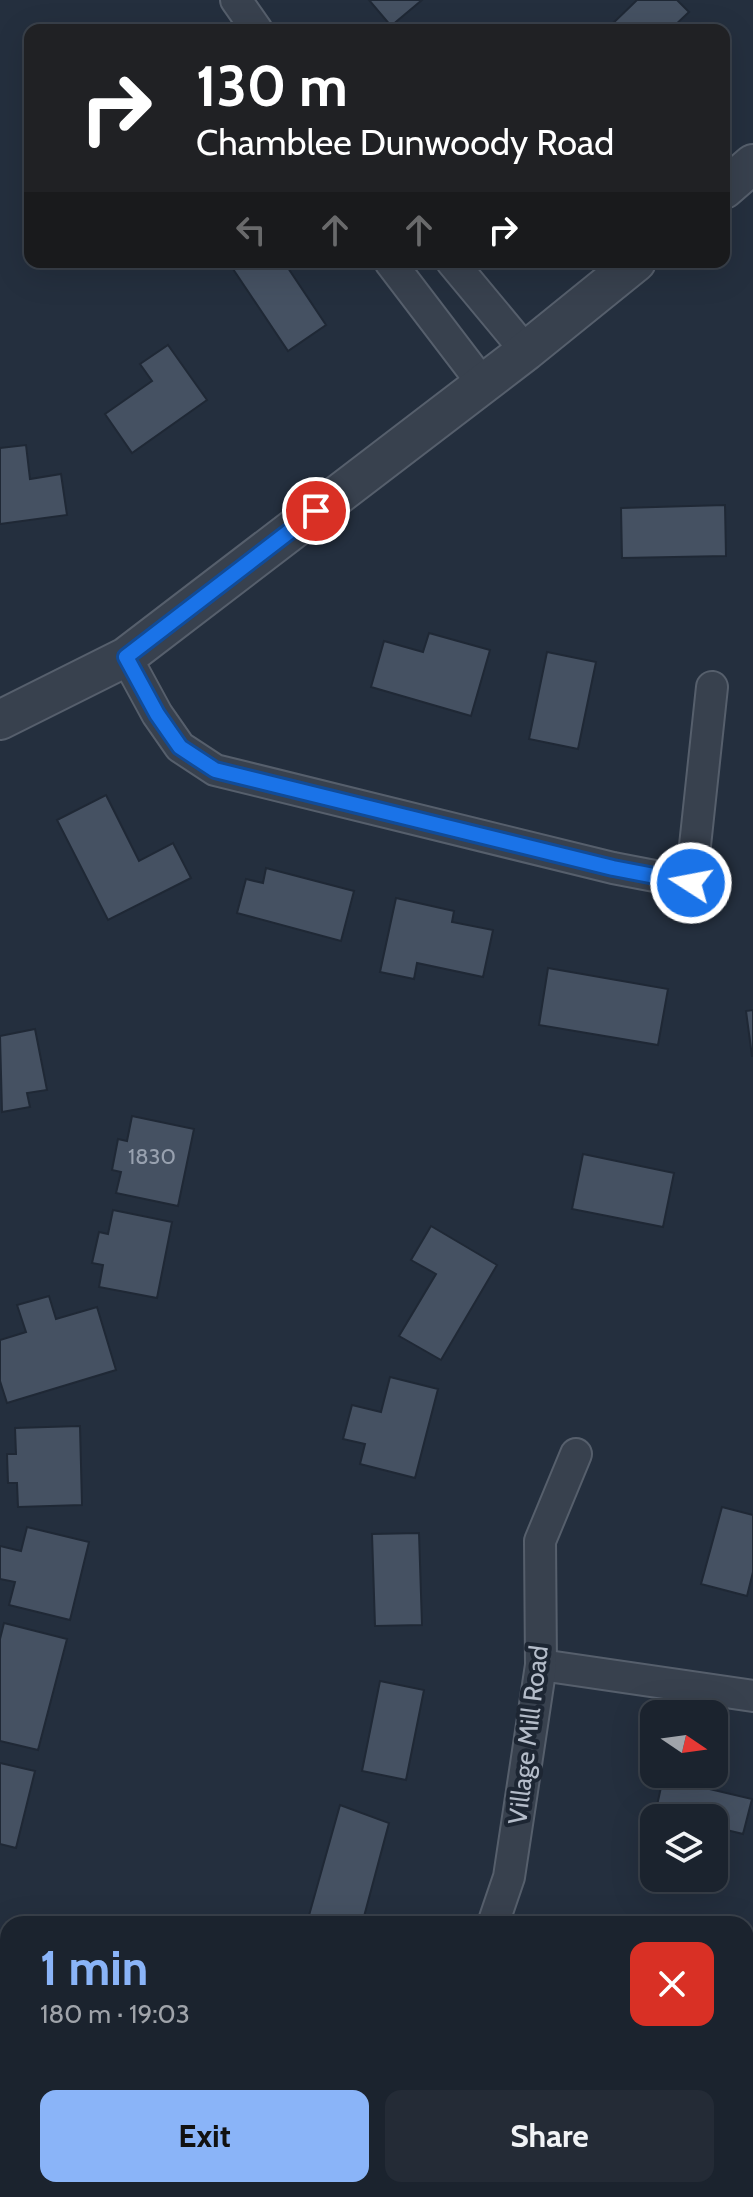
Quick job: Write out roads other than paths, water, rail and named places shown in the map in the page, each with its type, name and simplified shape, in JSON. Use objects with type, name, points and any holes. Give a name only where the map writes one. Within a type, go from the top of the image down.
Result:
[{"type":"street","points":[[236,0],[253,24]]},
{"type":"street","points":[[730,184],[753,164]]},
{"type":"street","points":[[395,268],[483,384]]},
{"type":"street","points":[[457,268],[526,351]]},
{"type":"street","points":[[0,720],[126,657],[526,351],[629,268]]},
{"type":"street","points":[[126,657],[157,714],[180,747],[215,770],[613,868],[691,883],[712,687]]},
{"type":"street","name":"Village Mill Road","points":[[495,1916],[511,1862],[541,1665],[540,1541],[576,1454]]},
{"type":"street","points":[[541,1665],[753,1696]]}]
